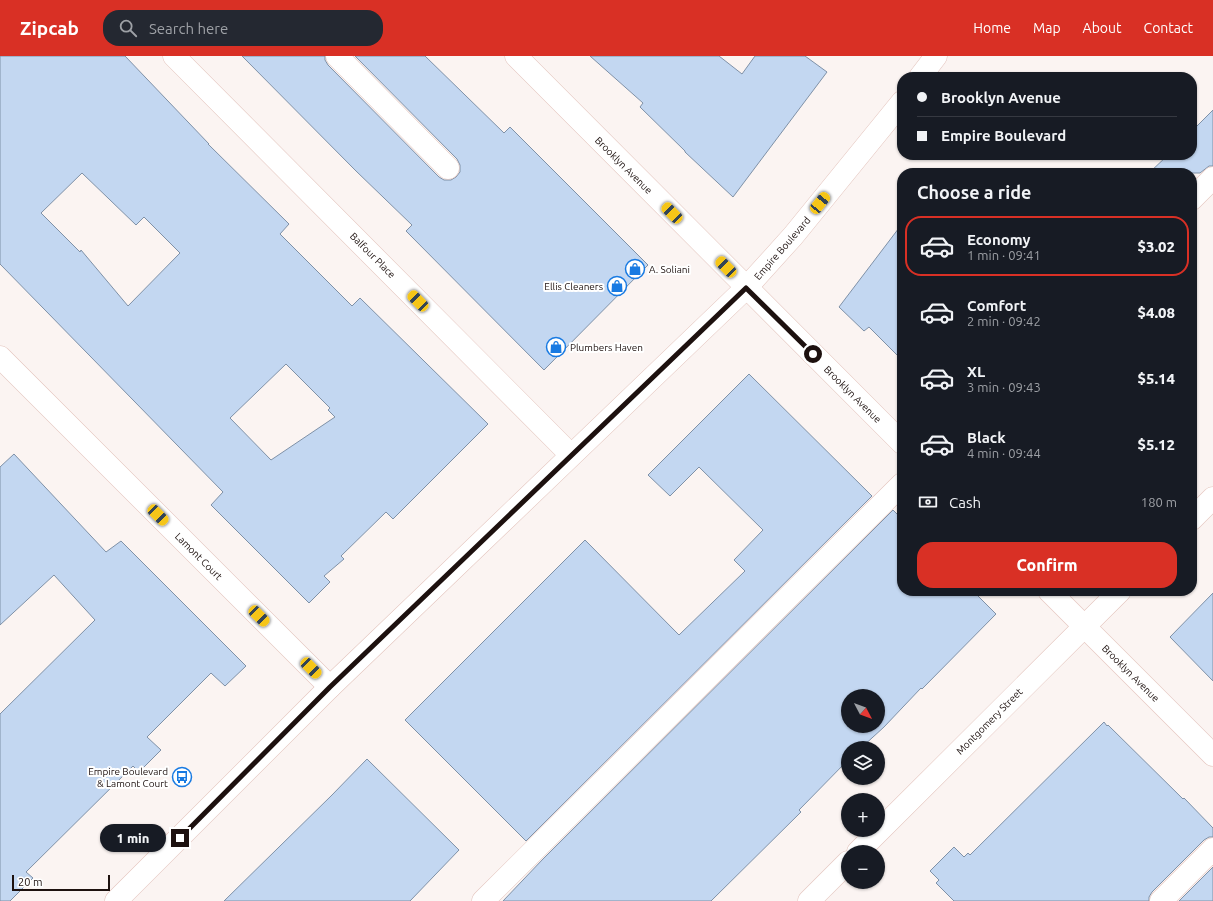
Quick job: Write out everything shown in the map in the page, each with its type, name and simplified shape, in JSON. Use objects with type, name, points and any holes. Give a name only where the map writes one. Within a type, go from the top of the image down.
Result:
[{"type":"street","name":"Balfour Place","points":[[174,56],[571,455]]},
{"type":"street","points":[[336,56],[448,168]]},
{"type":"street","name":"Brooklyn Avenue","points":[[516,56],[897,438]]},
{"type":"street","points":[[924,72],[936,56]]},
{"type":"street","name":"Empire Boulevard","points":[[116,901],[330,687],[746,288],[793,236],[897,108]]},
{"type":"street","points":[[1197,194],[1213,178]]},
{"type":"street","name":"Lamont Court","points":[[0,357],[330,687]]},
{"type":"street","points":[[483,901],[897,489]]},
{"type":"street","points":[[1197,514],[1213,498]]},
{"type":"street","name":"Brooklyn Avenue","points":[[1054,596],[1213,755]]},
{"type":"street","name":"Montgomery Street","points":[[865,845],[1115,596]]},
{"type":"street","points":[[1161,901],[1213,849]]},
{"type":"street","points":[[809,901],[841,869]]},
{"type":"building","points":[[0,56],[125,56],[208,144],[289,224],[280,234],[352,306],[360,298],[488,424],[393,519],[386,512],[341,556],[344,559],[324,576],[330,582],[309,603],[211,505],[223,492],[0,264]],"holes":[[[82,173],[136,225],[144,217],[180,253],[128,306],[81,250],[80,252],[41,213]],[[286,364],[330,408],[328,410],[335,417],[271,460],[230,418]]]},
{"type":"building","points":[[242,56],[325,56],[325,60],[328,65],[439,177],[444,180],[451,180],[460,172],[460,165],[457,159],[355,56],[425,56],[504,133],[510,127],[648,265],[544,370],[406,231],[412,225]]},
{"type":"building","points":[[590,56],[719,56],[742,74],[755,56],[805,56],[827,72],[733,197],[640,107],[643,103]]},
{"type":"building","points":[[1213,110],[1213,166],[1209,166],[1200,173],[1197,173],[1197,168],[1154,168],[1163,160],[1197,160],[1197,126]]},
{"type":"building","points":[[897,231],[897,355],[869,327],[864,331],[839,307]]},
{"type":"building","points":[[749,374],[872,496],[526,841],[405,720],[585,540],[679,635],[745,571],[734,560],[763,530],[699,467],[670,496],[648,475]]},
{"type":"building","points":[[14,454],[106,552],[121,541],[246,666],[225,686],[211,673],[147,737],[161,750],[139,772],[133,766],[26,872],[33,878],[10,901],[0,901],[0,714],[95,620],[54,575],[0,625],[0,467]]},
{"type":"building","points":[[893,510],[897,514],[897,596],[978,596],[996,614],[885,726],[885,689],[841,689],[841,733],[877,733],[869,741],[841,741],[841,767],[799,810],[801,812],[711,901],[503,901],[543,859]]},
{"type":"building","points":[[1213,593],[1213,681],[1170,637]]},
{"type":"building","points":[[1104,722],[1183,799],[1184,798],[1213,828],[1213,837],[1209,837],[1204,840],[1152,892],[1149,897],[1149,901],[954,901],[936,883],[939,880],[930,871],[954,847],[964,857],[968,853],[970,855]]},
{"type":"building","points":[[367,759],[459,850],[410,901],[224,901],[332,795]]},
{"type":"building","points":[[1213,867],[1213,901],[1179,901]]},
{"type":"place","name":"A. Soliani","points":[[635,269]]},
{"type":"place","name":"Ellis Cleaners","points":[[617,286]]},
{"type":"place","name":"Plumbers Haven","points":[[556,347]]},
{"type":"place","name":"Empire Boulevard & Lamont Court","points":[[182,777]]},
{"type":"route","points":[[180,838],[330,687],[746,288],[813,354]]}]
